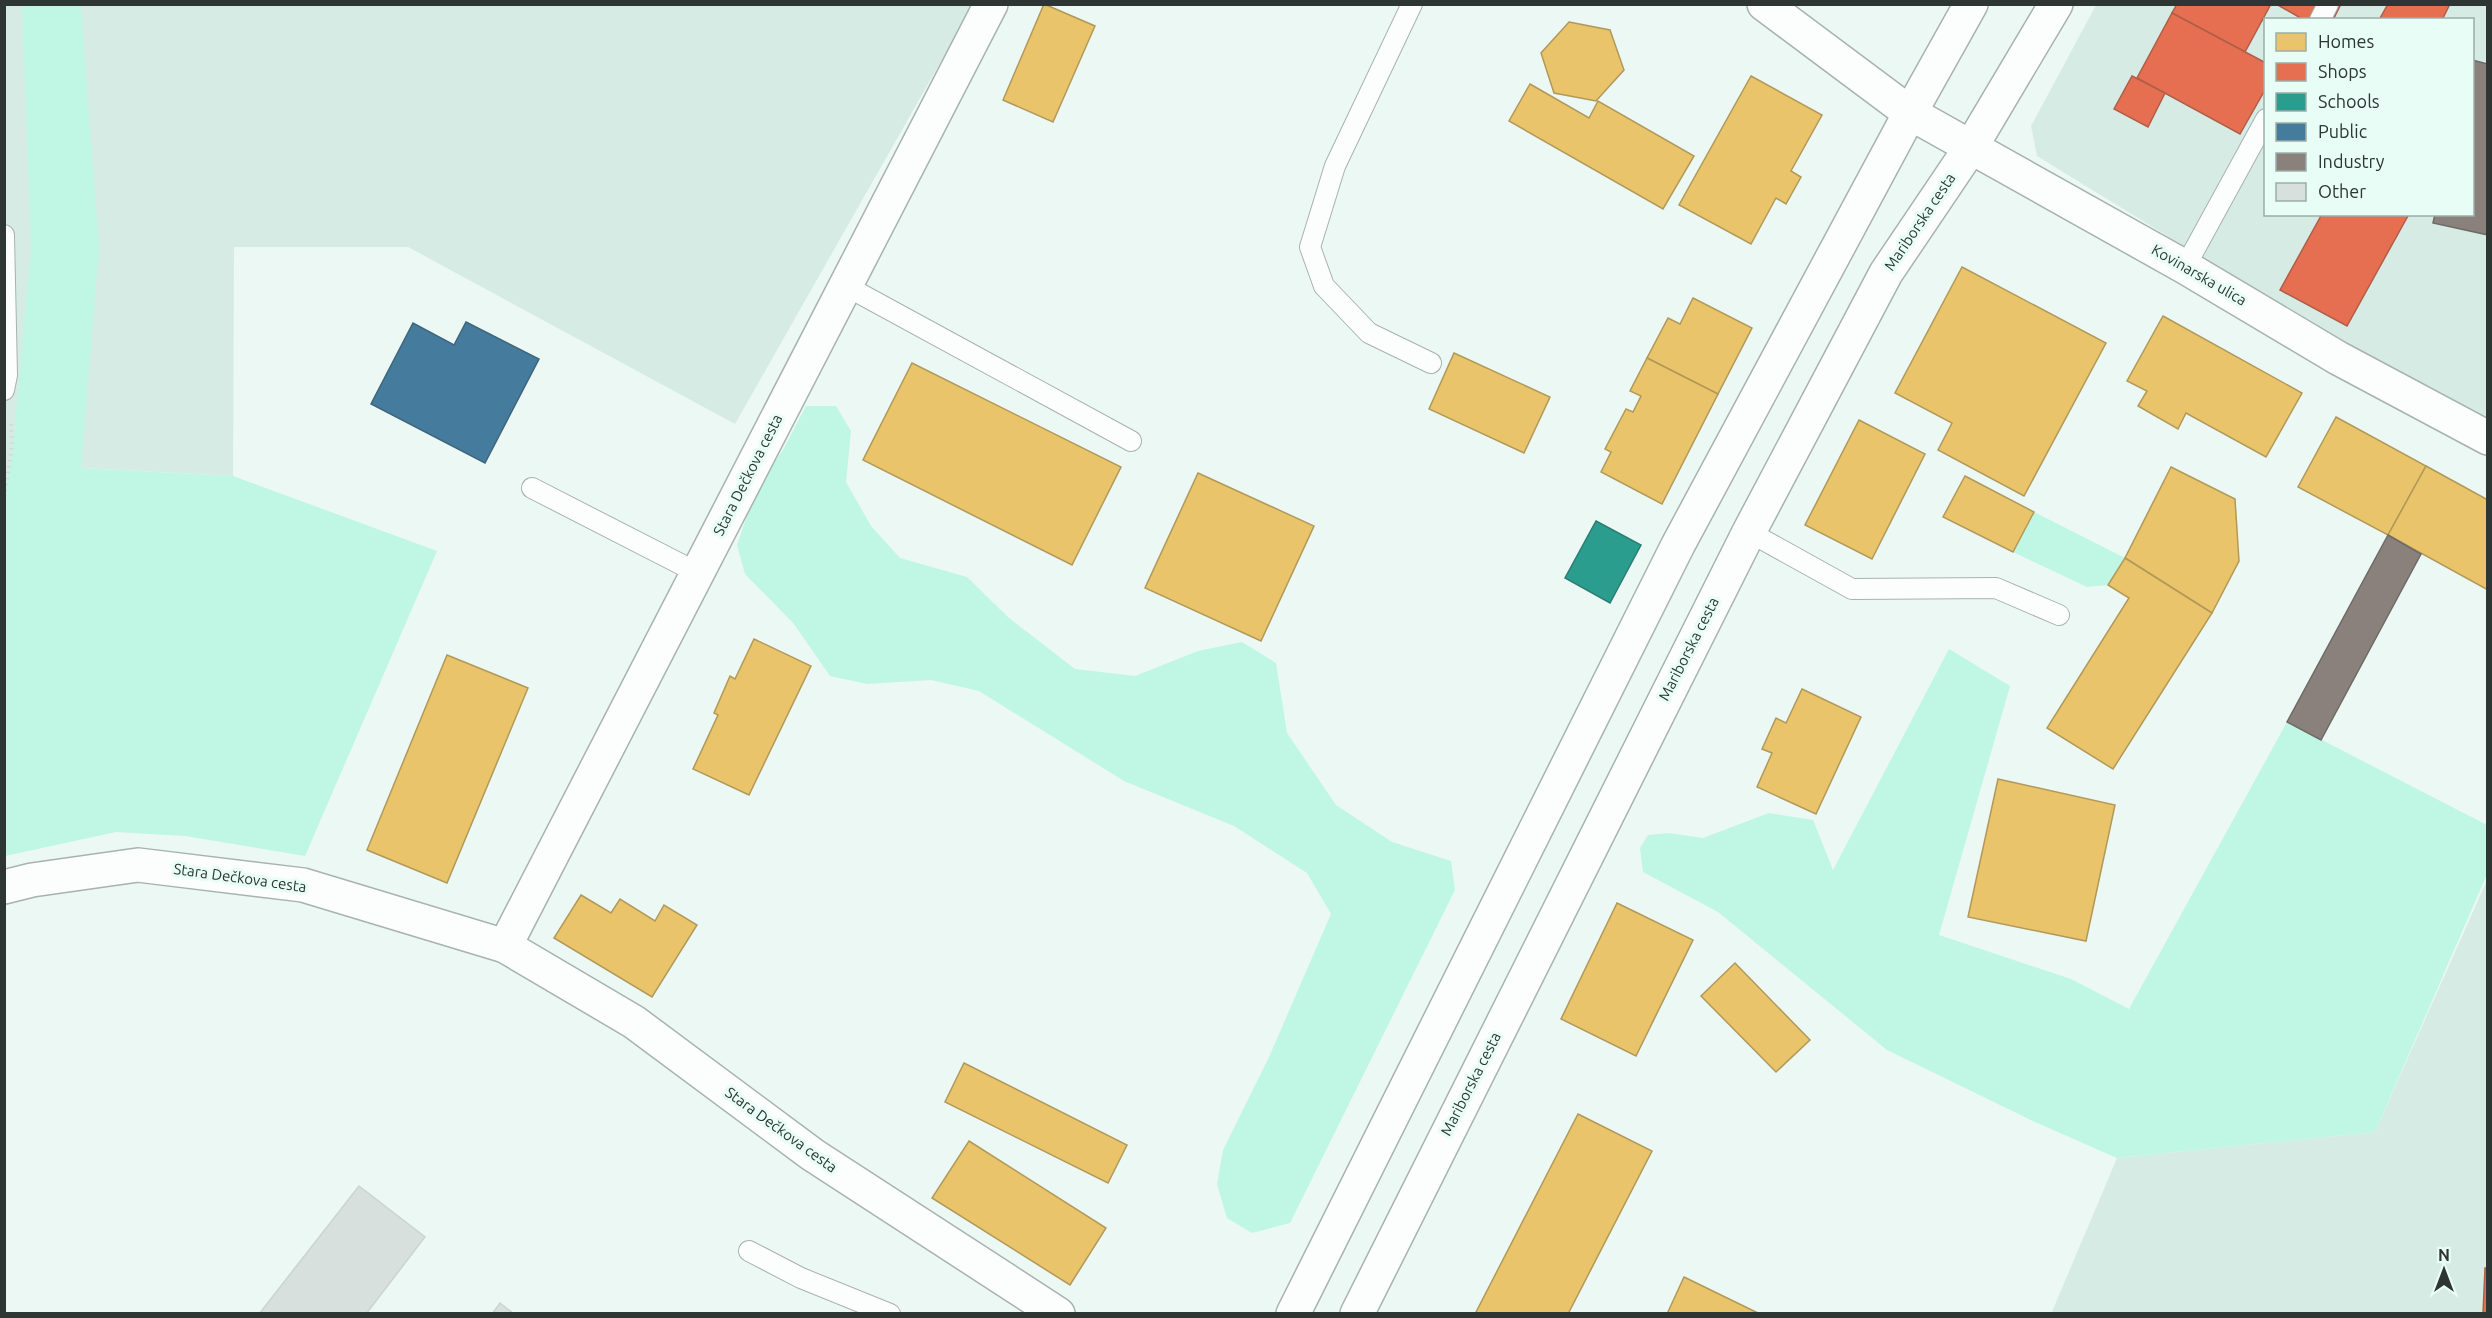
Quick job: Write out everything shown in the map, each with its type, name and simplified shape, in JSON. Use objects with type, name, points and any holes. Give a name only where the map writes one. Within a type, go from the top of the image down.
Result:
[{"type":"street","name":"Stara Dečkova cesta","points":[[505,946],[992,4]]},
{"type":"street","points":[[1764,4],[1910,113]]},
{"type":"street","points":[[1293,1314],[1678,545],[1971,4]]},
{"type":"street","name":"Mariborska cesta","points":[[1357,1314],[1749,532],[1886,273],[1971,147],[2056,4]]},
{"type":"street","name":"Kovinarska ulica","points":[[1910,113],[2185,267],[2338,358],[2487,438]]},
{"type":"street","name":"Stara Dečkova cesta","points":[[4,887],[32,880],[126,866],[149,866],[303,885],[505,946],[633,1022],[813,1155],[1058,1314]]},
{"type":"lane","points":[[1412,4],[1335,166],[1310,247],[1324,286],[1369,333],[1431,363]]},
{"type":"lane","points":[[2321,18],[2328,4]]},
{"type":"lane","points":[[2185,267],[2264,121]]},
{"type":"lane","points":[[4,236],[7,375],[4,390]]},
{"type":"lane","points":[[846,286],[1131,441]]},
{"type":"lane","points":[[532,488],[698,573]]},
{"type":"lane","points":[[1749,532],[1852,589],[1995,588],[2059,615]]},
{"type":"lane","points":[[749,1251],[801,1278],[890,1314]]},
{"type":"shaded area","points":[[5,5],[973,5],[735,424],[408,247],[234,247],[233,476],[81,468],[5,500]]},
{"type":"shaded area","points":[[2096,5],[2487,5],[2487,424],[2239,280],[2037,156],[2031,126]]},
{"type":"shaded area","points":[[2487,880],[2487,1313],[2051,1314],[2117,1158],[2375,1132]]},
{"type":"green space","points":[[22,5],[81,5],[99,248],[81,468],[233,476],[437,551],[305,856],[185,836],[116,832],[5,856],[4,500],[12,456],[31,248]]},
{"type":"green space","points":[[806,406],[836,406],[851,431],[846,482],[871,526],[900,558],[967,577],[1009,618],[1075,669],[1135,676],[1198,651],[1242,642],[1276,663],[1287,733],[1336,805],[1392,842],[1451,861],[1455,890],[1290,1223],[1252,1233],[1227,1218],[1217,1184],[1223,1150],[1269,1057],[1331,914],[1307,873],[1234,826],[1124,781],[979,691],[931,680],[867,684],[830,676],[794,624],[745,574],[737,545],[757,487],[783,450]]},
{"type":"green space","points":[[2034,512],[2125,558],[2108,585],[2087,587],[2013,552]]},
{"type":"green space","points":[[1949,649],[2010,686],[1939,935],[2071,979],[2129,1009],[2287,722],[2487,825],[2488,872],[2375,1132],[2117,1158],[2035,1122],[1887,1050],[1718,912],[1643,872],[1640,848],[1648,835],[1669,833],[1703,838],[1769,813],[1813,820],[1833,870]]},
{"type":"building: Homes","points":[[1044,4],[1095,26],[1053,122],[1003,100]]},
{"type":"building: Homes","points":[[1569,22],[1610,30],[1624,70],[1596,101],[1554,93],[1541,53]]},
{"type":"building: Homes","points":[[1751,76],[1822,115],[1791,171],[1801,177],[1786,204],[1776,198],[1751,244],[1679,205]]},
{"type":"building: Homes","points":[[1530,84],[1589,118],[1598,101],[1694,156],[1663,209],[1509,121]]},
{"type":"building: Homes","points":[[1962,267],[2106,343],[2024,496],[1938,450],[1952,423],[1895,393]]},
{"type":"building: Homes","points":[[1693,298],[1752,328],[1718,394],[1647,358],[1668,318],[1680,324]]},
{"type":"building: Homes","points":[[2163,316],[2302,393],[2266,457],[2186,413],[2178,429],[2138,406],[2147,391],[2127,381]]},
{"type":"building: Homes","points":[[1454,353],[1550,397],[1524,453],[1429,409]]},
{"type":"building: Homes","points":[[1647,358],[1718,394],[1662,504],[1601,472],[1611,452],[1605,449],[1626,409],[1633,412],[1641,396],[1630,391]]},
{"type":"building: Homes","points":[[912,363],[1121,467],[1072,565],[863,460]]},
{"type":"building: Homes","points":[[2336,417],[2426,466],[2388,535],[2298,487]]},
{"type":"building: Homes","points":[[1859,420],[1925,454],[1872,559],[1805,525]]},
{"type":"building: Homes","points":[[2426,466],[2488,500],[2488,590],[2388,535]]},
{"type":"building: Homes","points":[[2171,467],[2235,499],[2239,561],[2212,613],[2125,558]]},
{"type":"building: Homes","points":[[1198,473],[1314,526],[1261,641],[1145,588]]},
{"type":"building: Homes","points":[[1965,476],[2034,512],[2013,552],[1943,517]]},
{"type":"building: Homes","points":[[2125,558],[2212,613],[2113,769],[2047,728],[2129,598],[2108,585]]},
{"type":"building: Homes","points":[[754,639],[811,666],[749,795],[693,769],[718,715],[714,713],[730,676],[735,679]]},
{"type":"building: Homes","points":[[447,655],[528,688],[447,883],[367,850]]},
{"type":"building: Homes","points":[[1802,689],[1861,717],[1816,814],[1757,787],[1772,753],[1762,749],[1776,718],[1786,723]]},
{"type":"building: Homes","points":[[1998,779],[2115,805],[2086,941],[1968,917]]},
{"type":"building: Homes","points":[[581,895],[611,913],[620,899],[655,921],[664,905],[697,925],[652,997],[554,938]]},
{"type":"building: Homes","points":[[1617,903],[1693,940],[1636,1056],[1561,1019]]},
{"type":"building: Homes","points":[[1735,963],[1810,1040],[1776,1072],[1701,996]]},
{"type":"building: Homes","points":[[964,1063],[1127,1145],[1108,1183],[945,1102]]},
{"type":"building: Homes","points":[[1578,1114],[1652,1151],[1568,1314],[1475,1314]]},
{"type":"building: Homes","points":[[969,1141],[1106,1228],[1070,1285],[932,1198]]},
{"type":"building: Homes","points":[[1684,1277],[1760,1314],[1667,1314]]},
{"type":"building: Shops","points":[[2177,4],[2271,4],[2245,52],[2172,13]]},
{"type":"building: Shops","points":[[2276,4],[2341,4],[2334,18],[2300,18]]},
{"type":"building: Shops","points":[[2388,4],[2450,4],[2443,18],[2380,18]]},
{"type":"building: Shops","points":[[2172,13],[2264,62],[2264,92],[2240,134],[2137,78]]},
{"type":"building: Shops","points":[[2132,76],[2165,93],[2148,127],[2114,109]]},
{"type":"building: Shops","points":[[2321,216],[2408,216],[2347,326],[2280,290]]},
{"type":"building: Shops","points":[[2485,1268],[2488,1268],[2488,1314],[2483,1314]]},
{"type":"building: Schools","points":[[1596,521],[1641,545],[1610,603],[1565,578]]},
{"type":"building: Public","points":[[466,322],[539,359],[485,463],[371,404],[413,323],[454,345]]},
{"type":"building: Industry","points":[[2474,60],[2488,64],[2488,235],[2433,223],[2435,216],[2474,216]]},
{"type":"building: Industry","points":[[2388,535],[2421,554],[2321,740],[2287,722]]},
{"type":"building: Other","points":[[359,1186],[425,1237],[366,1314],[259,1314]]},
{"type":"building: Other","points":[[500,1303],[514,1314],[492,1314]]}]
